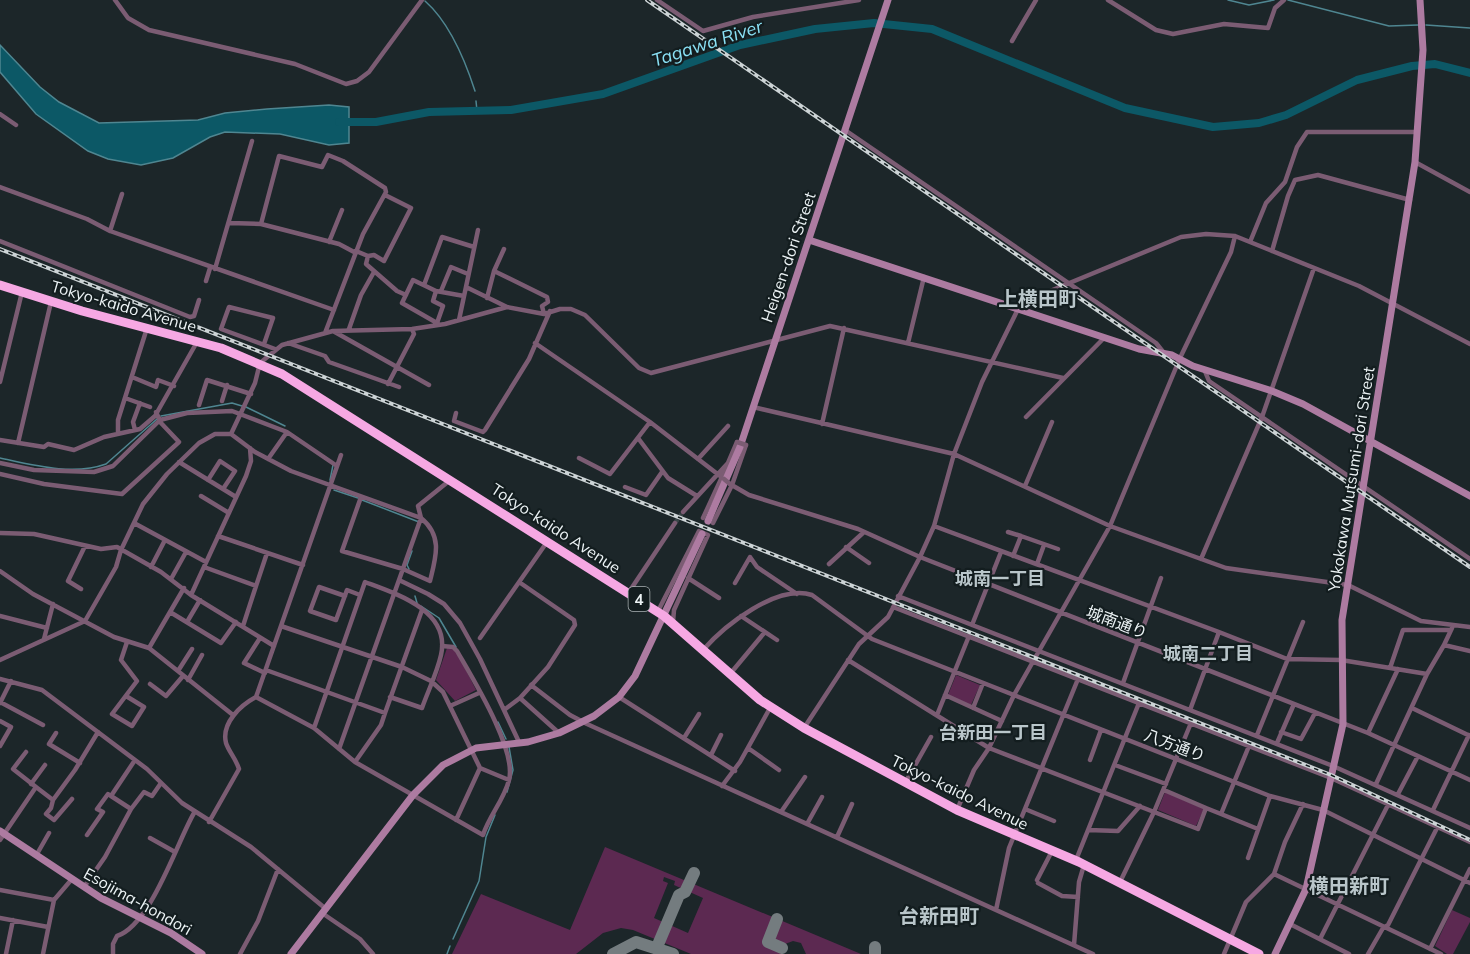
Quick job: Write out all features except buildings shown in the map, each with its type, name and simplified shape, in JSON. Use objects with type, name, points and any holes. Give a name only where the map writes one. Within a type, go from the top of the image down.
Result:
[{"type":"highway","name":"Tokyo-kaido Avenue","points":[[0,285],[197,342],[260,363],[303,385],[549,540],[661,614],[770,708],[957,810],[1014,837],[1080,862],[1259,954]]},
{"type":"street","points":[[115,0],[128,18],[148,30],[295,64],[346,84],[357,81],[369,72],[422,0]]},
{"type":"street","points":[[657,0],[706,31],[753,17],[859,0]]},
{"type":"street","name":"Heigen-dori Street","points":[[708,521],[725,484],[753,407],[888,0]]},
{"type":"street","points":[[1012,41],[1035,0]]},
{"type":"street","points":[[1108,0],[1156,30],[1173,34],[1224,24],[1268,28],[1275,8],[1284,0]]},
{"type":"street","name":"Yokokawa Mutsumi-dori Street","points":[[1275,954],[1306,889],[1343,724],[1342,620],[1415,162],[1423,52],[1420,0]]},
{"type":"street","points":[[0,114],[16,125]]},
{"type":"street","points":[[845,130],[1156,342],[1165,353]]},
{"type":"street","points":[[1250,242],[1266,203],[1285,182],[1294,155],[1307,132],[1416,132]]},
{"type":"street","points":[[206,281],[230,223],[252,141]]},
{"type":"street","points":[[261,224],[279,156],[322,167],[328,155],[346,163],[385,188],[385,195],[377,205],[356,252],[325,333]]},
{"type":"street","points":[[1415,162],[1470,192]]},
{"type":"street","points":[[1272,251],[1295,180],[1318,175],[1410,200]]},
{"type":"street","points":[[0,187],[87,219],[110,231],[334,310]]},
{"type":"street","points":[[110,231],[122,195]]},
{"type":"street","points":[[230,223],[261,224],[329,242],[368,256],[374,255],[384,261],[411,208],[385,195]]},
{"type":"street","points":[[329,242],[342,210]]},
{"type":"street","points":[[459,321],[478,230]]},
{"type":"street","points":[[804,728],[848,660],[888,617],[920,557],[934,526],[954,454],[991,362],[1021,303],[1181,237],[1206,234],[1235,236],[1393,303],[1470,344]]},
{"type":"street","points":[[957,810],[974,770],[989,748],[1014,695],[1110,526],[1180,358],[1231,252],[1235,236]]},
{"type":"street","points":[[424,285],[442,237],[474,247]]},
{"type":"street","points":[[809,240],[1139,349],[1165,353],[1204,369],[1272,391],[1303,404],[1370,443],[1470,496]]},
{"type":"street","points":[[0,241],[190,317],[195,314],[199,300]]},
{"type":"street","points":[[487,297],[494,271],[504,249]]},
{"type":"street","points":[[368,256],[366,264],[406,296]]},
{"type":"street","points":[[437,324],[443,306],[433,301],[451,267],[468,274]]},
{"type":"street","points":[[1201,559],[1262,417],[1314,268]]},
{"type":"street","points":[[494,271],[547,297],[548,302],[542,306],[547,313]]},
{"type":"street","points":[[349,329],[361,295],[374,272]]},
{"type":"street","points":[[908,343],[924,277]]},
{"type":"street","points":[[437,324],[402,303],[413,280],[438,291],[464,296]]},
{"type":"street","points":[[466,287],[507,307],[547,313],[571,309],[585,315],[639,368],[651,373],[830,326],[1063,378]]},
{"type":"street","points":[[0,382],[22,292]]},
{"type":"street","points":[[18,443],[51,301]]},
{"type":"street","points":[[264,344],[273,318],[230,307],[221,329],[275,349]]},
{"type":"street","points":[[231,434],[251,394],[260,363],[275,349],[288,343],[349,329],[393,331],[412,329],[459,321],[507,307]]},
{"type":"street","points":[[456,413],[453,421],[483,432],[485,430],[529,358],[547,313]]},
{"type":"street","points":[[118,434],[118,420],[147,328]]},
{"type":"street","points":[[822,424],[844,328]]},
{"type":"street","points":[[388,384],[414,334],[412,329]]},
{"type":"street","points":[[333,331],[429,385]]},
{"type":"street","points":[[1026,417],[1105,337]]},
{"type":"street","points":[[0,463],[34,470],[94,472],[113,466],[158,416],[197,342]]},
{"type":"street","points":[[288,343],[325,356],[329,362],[399,387]]},
{"type":"street","name":"城南通り","points":[[535,343],[650,422],[717,474],[749,495],[864,532],[920,557],[1368,733],[1470,780]]},
{"type":"street","points":[[1204,369],[1209,381],[1470,559]]},
{"type":"street","points":[[132,377],[156,387],[158,380],[174,386]]},
{"type":"street","points":[[199,405],[207,380],[251,394]]},
{"type":"street","points":[[222,401],[227,385]]},
{"type":"street","points":[[125,398],[150,407]]},
{"type":"street","points":[[135,430],[133,422],[140,403]]},
{"type":"street","points":[[753,407],[954,454],[1110,526],[1226,568],[1348,585],[1429,624],[1455,623],[1470,627]]},
{"type":"street","points":[[0,440],[44,447],[48,444],[74,450],[118,434],[140,429],[158,416],[232,411],[287,432],[337,466]]},
{"type":"street","points":[[158,416],[189,453]]},
{"type":"street","points":[[579,458],[610,474],[650,422]]},
{"type":"street","points":[[1024,486],[1052,422]]},
{"type":"street","points":[[698,459],[728,426]]},
{"type":"street","points":[[268,459],[287,432]]},
{"type":"street","points":[[0,660],[85,621],[116,567],[121,550],[143,504],[179,462],[199,443],[215,434],[231,434],[268,459],[330,486],[421,518]]},
{"type":"street","points":[[638,438],[662,472],[697,496]]},
{"type":"street","points":[[0,474],[44,484],[122,494],[179,442]]},
{"type":"street","points":[[737,442],[746,445],[731,484],[708,521],[737,442]]},
{"type":"street","points":[[191,595],[251,461],[250,448]]},
{"type":"street","points":[[209,822],[239,769],[226,742],[233,715],[244,704],[256,697],[341,455]]},
{"type":"street","points":[[208,480],[220,461],[235,471],[223,489]]},
{"type":"street","points":[[179,462],[236,497]]},
{"type":"street","points":[[683,512],[728,463]]},
{"type":"street","points":[[625,487],[646,495],[662,472]]},
{"type":"street","points":[[361,497],[342,551],[403,569],[430,581],[438,552],[436,543],[421,518],[418,506],[451,479]]},
{"type":"street","points":[[201,496],[229,513]]},
{"type":"street","points":[[339,748],[421,518]]},
{"type":"street","points":[[134,523],[205,565],[256,586]]},
{"type":"street","points":[[629,592],[675,523]]},
{"type":"street","points":[[934,526],[1151,606],[1287,660],[1341,660],[1427,674]]},
{"type":"street","points":[[291,954],[413,795],[443,765],[472,750],[559,733],[582,722],[619,698],[635,676],[699,531],[708,534],[674,610],[673,624]]},
{"type":"street","points":[[829,564],[864,532]]},
{"type":"street","points":[[1008,532],[1058,549]]},
{"type":"street","points":[[0,533],[34,534],[101,549],[117,547],[274,646]]},
{"type":"street","points":[[661,614],[702,534]]},
{"type":"street","points":[[218,536],[303,565]]},
{"type":"street","points":[[1013,556],[1021,536]]},
{"type":"street","points":[[151,567],[165,540]]},
{"type":"street","points":[[480,638],[549,540]]},
{"type":"street","points":[[1037,564],[1044,545]]},
{"type":"street","points":[[81,589],[68,581],[85,546]]},
{"type":"street","points":[[846,547],[869,563]]},
{"type":"street","points":[[171,579],[186,552]]},
{"type":"street","points":[[972,625],[1001,552]]},
{"type":"street","points":[[243,627],[267,553]]},
{"type":"street","name":"八方通り","points":[[735,583],[750,557],[757,567],[796,594],[812,595],[868,636],[1270,796],[1323,810],[1467,882]]},
{"type":"street","points":[[0,571],[33,594],[85,621],[127,642],[149,648],[233,715]]},
{"type":"street","points":[[688,578],[719,598]]},
{"type":"street","points":[[1123,683],[1161,578]]},
{"type":"street","points":[[399,580],[436,599],[460,623],[519,742]]},
{"type":"street","points":[[314,728],[365,582],[394,593],[436,619],[442,646],[422,708],[390,698]]},
{"type":"street","points":[[504,710],[520,698],[548,667],[575,625],[574,620],[519,582]]},
{"type":"street","points":[[345,596],[319,587],[310,611],[336,620],[345,596],[347,590],[360,594]]},
{"type":"street","points":[[149,648],[184,588]]},
{"type":"street","points":[[703,650],[720,631],[758,605],[796,594]]},
{"type":"street","points":[[898,596],[1334,766],[1470,828]]},
{"type":"street","points":[[187,622],[200,600]]},
{"type":"street","points":[[44,639],[53,604]]},
{"type":"street","points":[[893,608],[1330,778],[1470,842]]},
{"type":"street","points":[[355,762],[381,725],[422,610]]},
{"type":"street","points":[[170,612],[221,643],[236,622]]},
{"type":"street","points":[[0,616],[47,628]]},
{"type":"street","points":[[741,616],[777,640]]},
{"type":"street","points":[[1257,735],[1304,622]]},
{"type":"street","points":[[1376,784],[1427,674],[1455,623]]},
{"type":"street","points":[[281,626],[402,667],[431,681],[442,692],[450,706],[480,768],[509,780]]},
{"type":"street","points":[[1390,668],[1403,630],[1451,630]]},
{"type":"street","points":[[730,674],[765,632]]},
{"type":"street","points":[[1190,710],[1219,632]]},
{"type":"street","points":[[937,715],[969,636]]},
{"type":"street","points":[[261,638],[244,663],[385,713]]},
{"type":"street","points":[[126,696],[144,707],[132,726],[112,714],[137,681],[121,660],[127,642]]},
{"type":"street","points":[[1444,645],[1470,651]]},
{"type":"street","points":[[256,697],[314,728],[355,762],[483,835],[488,819],[509,780],[510,768],[504,743],[458,651],[453,647],[442,646]]},
{"type":"street","points":[[178,671],[192,649]]},
{"type":"street","points":[[189,680],[202,655]]},
{"type":"street","points":[[848,660],[989,748],[1198,829],[1206,808]]},
{"type":"street","points":[[1368,733],[1398,669]]},
{"type":"street","points":[[150,684],[166,696],[183,675]]},
{"type":"street","points":[[0,679],[42,690],[135,760],[194,813],[251,848],[278,869],[324,911],[360,939],[373,954]]},
{"type":"street","points":[[996,910],[1002,872],[1014,837],[1078,679]]},
{"type":"street","points":[[11,681],[0,702],[43,725]]},
{"type":"street","points":[[973,708],[983,682]]},
{"type":"street","points":[[531,685],[582,722],[1093,954]]},
{"type":"street","points":[[450,706],[479,693]]},
{"type":"street","points":[[945,695],[1002,721]]},
{"type":"street","points":[[520,698],[559,733]]},
{"type":"street","points":[[619,698],[735,771]]},
{"type":"street","points":[[1074,945],[1080,862],[1088,830],[1139,703]]},
{"type":"street","points":[[1277,743],[1294,705]]},
{"type":"street","points":[[722,786],[735,771],[770,708]]},
{"type":"street","points":[[1412,708],[1469,736],[1433,810]]},
{"type":"street","points":[[1281,732],[1301,740],[1315,713]]},
{"type":"street","points":[[684,738],[699,714]]},
{"type":"street","points":[[0,721],[11,727],[0,746]]},
{"type":"street","points":[[1120,883],[1154,812],[1191,723]]},
{"type":"street","points":[[1090,760],[1101,730]]},
{"type":"street","points":[[72,799],[54,820],[46,814],[51,808],[52,800],[80,763],[98,732]]},
{"type":"street","points":[[56,733],[49,744],[80,763]]},
{"type":"street","points":[[711,755],[721,735]]},
{"type":"street","points":[[904,783],[931,737]]},
{"type":"street","points":[[1221,814],[1249,746]]},
{"type":"street","points":[[748,748],[779,770]]},
{"type":"street","points":[[26,752],[13,769],[52,800]]},
{"type":"street","points":[[1398,794],[1418,756]]},
{"type":"street","points":[[111,796],[135,760]]},
{"type":"street","points":[[1,835],[34,786],[45,765]]},
{"type":"street","points":[[1115,765],[1206,808],[1258,829]]},
{"type":"street","points":[[456,820],[480,768]]},
{"type":"street","points":[[781,812],[805,777]]},
{"type":"street","points":[[84,887],[105,857],[131,809],[144,792],[152,796],[161,783]]},
{"type":"street","points":[[87,836],[103,812],[97,808],[108,794],[131,809]]},
{"type":"street","points":[[1248,858],[1270,796]]},
{"type":"street","points":[[807,824],[822,797]]},
{"type":"street","points":[[1320,939],[1389,803]]},
{"type":"street","points":[[837,837],[852,804]]},
{"type":"street","points":[[1224,954],[1232,940],[1232,933],[1246,902],[1274,874],[1285,842],[1303,804]]},
{"type":"street","points":[[1088,830],[1118,831],[1140,806]]},
{"type":"street","points":[[1025,809],[1054,821]]},
{"type":"street","points":[[113,954],[113,944],[117,936],[124,934],[139,917],[166,875],[182,832],[194,813]]},
{"type":"street","points":[[1368,954],[1383,928],[1388,925],[1438,826]]},
{"type":"street","points":[[37,854],[49,833]]},
{"type":"street","name":"Esojima-hondori","points":[[1,835],[37,854],[84,887],[171,933],[202,954]]},
{"type":"street","points":[[150,838],[175,852]]},
{"type":"street","points":[[1052,851],[1038,882],[1062,896],[1078,897]]},
{"type":"street","points":[[240,954],[258,921],[278,869]]},
{"type":"street","points":[[1430,949],[1467,882],[1470,869]]},
{"type":"street","points":[[1274,874],[1441,954]]},
{"type":"street","points":[[43,954],[54,900],[72,879]]},
{"type":"street","points":[[0,890],[54,900]]},
{"type":"street","points":[[0,918],[48,927]]},
{"type":"street","points":[[6,954],[13,921]]},
{"type":"street","points":[[1290,924],[1349,954]]},
{"type":"shaded area","points":[[447,648],[456,650],[476,690],[455,701],[436,680]]},
{"type":"shaded area","points":[[956,675],[980,685],[971,705],[948,695]]},
{"type":"shaded area","points":[[1165,792],[1204,809],[1196,826],[1158,810]]},
{"type":"shaded area","points":[[605,847],[861,954],[806,954],[801,943],[793,941],[785,944],[781,954],[691,954],[633,930],[621,928],[603,933],[576,954],[452,954],[481,894],[570,930]],"holes":[[[664,877],[675,881],[674,885],[703,898],[688,933],[654,918],[668,883],[663,881]]]},
{"type":"shaded area","points":[[1452,910],[1470,918],[1470,922],[1453,954],[1447,954],[1435,946]]},
{"type":"water","points":[[0,45],[40,87],[59,102],[99,123],[198,120],[225,113],[329,105],[349,107],[349,143],[329,145],[280,134],[225,132],[210,137],[173,158],[141,165],[108,159],[88,151],[36,114],[0,72]]},
{"type":"waterway","points":[[1228,0],[1249,5],[1274,0]]},
{"type":"waterway","points":[[1288,0],[1389,26],[1418,25]]},
{"type":"waterway","points":[[425,1],[449,31],[475,91]]},
{"type":"waterway","name":"Tagawa River","points":[[339,122],[376,122],[429,112],[511,110],[603,94],[740,45],[815,29],[874,23],[932,29],[1125,108],[1213,127],[1259,123],[1286,115],[1357,80],[1412,66],[1435,64],[1470,73]]},
{"type":"waterway","points":[[1426,25],[1470,28]]},
{"type":"waterway","points":[[476,101],[477,111]]},
{"type":"waterway","points":[[161,416],[232,403],[242,406]]},
{"type":"waterway","points":[[246,407],[285,426]]},
{"type":"waterway","points":[[0,458],[67,469],[106,464],[157,419]]},
{"type":"waterway","points":[[330,480],[333,465]]},
{"type":"waterway","points":[[334,490],[358,498]]},
{"type":"waterway","points":[[362,500],[419,522]]},
{"type":"waterway","points":[[409,569],[407,565],[412,551]]},
{"type":"waterway","points":[[415,596],[417,603]]},
{"type":"waterway","points":[[421,606],[439,618],[456,647]]},
{"type":"waterway","points":[[498,722],[506,739]]},
{"type":"waterway","points":[[507,792],[513,770],[509,747]]},
{"type":"waterway","points":[[453,939],[479,881],[486,837],[495,815]]},
{"type":"waterway","points":[[447,954],[450,946]]},
{"type":"taxiway","points":[[657,947],[679,895],[685,892],[694,873]]},
{"type":"taxiway","points":[[777,919],[768,942],[782,948]]},
{"type":"taxiway","points":[[613,954],[636,942],[673,954]]},
{"type":"taxiway","points":[[875,947],[875,954]]},
{"type":"tunnel","points":[[675,523],[683,512]]},
{"type":"railway","points":[[647,0],[1470,567]]},
{"type":"railway","points":[[0,249],[1331,775],[1470,840]]},
{"type":"district","name":"上横田町","points":[[1038,298]]},
{"type":"district","name":"城南一丁目","points":[[1000,578]]},
{"type":"district","name":"城南二丁目","points":[[1208,653]]},
{"type":"district","name":"台新田一丁目","points":[[993,732]]},
{"type":"district","name":"横田新町","points":[[1349,885]]},
{"type":"district","name":"台新田町","points":[[939,915]]}]
